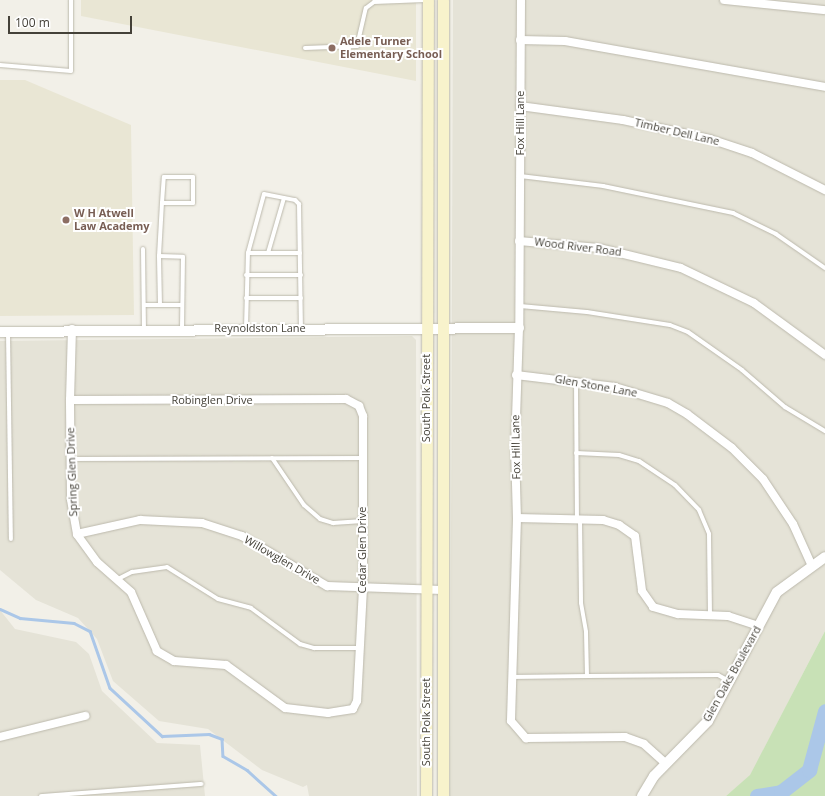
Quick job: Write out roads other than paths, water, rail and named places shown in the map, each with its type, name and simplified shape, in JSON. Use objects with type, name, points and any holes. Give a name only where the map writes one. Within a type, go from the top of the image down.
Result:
[{"type":"main road","name":"South Polk Street","points":[[426,796],[428,0]]},
{"type":"main road","name":"South Polk Street","points":[[443,796],[442,590],[444,0]]},
{"type":"street","name":"Fox Hill Lane","points":[[521,0],[519,241],[520,306],[516,375],[517,518],[511,721],[522,736],[625,737],[644,744],[666,764]]},
{"type":"street","points":[[724,0],[825,10]]},
{"type":"street","points":[[520,40],[565,41],[825,87]]},
{"type":"street","name":"Timber Dell Lane","points":[[520,106],[623,120],[710,139],[752,153],[825,190]]},
{"type":"street","name":"Wood River Road","points":[[519,241],[599,248],[682,268],[754,303],[825,355]]},
{"type":"street","name":"Reynoldston Lane","points":[[4,332],[72,329],[182,328],[519,328]]},
{"type":"street","name":"Spring Glen Drive","points":[[72,329],[70,400],[71,499],[77,534],[93,558],[131,592],[152,643],[164,657],[187,663],[210,661],[226,665],[285,708],[342,712],[353,709],[357,701]]},
{"type":"street","name":"Glen Stone Lane","points":[[516,375],[576,381],[639,393],[668,403],[715,434],[750,464],[779,500],[812,566]]},
{"type":"street","name":"Robinglen Drive","points":[[70,400],[355,401]]},
{"type":"street","name":"Cedar Glen Drive","points":[[355,401],[363,416],[363,588],[357,701]]},
{"type":"street","points":[[517,518],[578,519],[612,522],[635,536],[642,591],[653,607],[678,614],[710,615],[759,626]]},
{"type":"street","name":"Willowglen Drive","points":[[77,534],[140,520],[202,523],[242,536],[327,586],[442,590]]},
{"type":"street","name":"Glen Oaks Boulevard","points":[[642,796],[666,764],[708,721],[777,592],[825,557]]},
{"type":"street","points":[[0,737],[85,716]]},
{"type":"lane","points":[[0,65],[71,71],[71,0]]},
{"type":"lane","points":[[305,48],[358,46],[366,8],[374,2],[425,0]]},
{"type":"lane","points":[[520,176],[603,186],[733,213],[776,234],[825,268]]},
{"type":"lane","points":[[160,305],[159,256],[162,202],[164,177],[193,177],[193,203],[162,202]]},
{"type":"lane","points":[[246,328],[246,275],[248,253],[264,194],[284,198],[299,204],[301,328]]},
{"type":"lane","points":[[268,253],[284,198]]},
{"type":"lane","points":[[143,249],[144,329]]},
{"type":"lane","points":[[248,253],[300,253]]},
{"type":"lane","points":[[159,256],[183,256],[182,328]]},
{"type":"lane","points":[[246,275],[301,275]]},
{"type":"lane","points":[[246,298],[301,298]]},
{"type":"lane","points":[[144,305],[182,305]]},
{"type":"lane","points":[[520,306],[587,312],[670,325],[688,332],[742,370],[785,407],[825,431]]},
{"type":"lane","points":[[4,332],[11,539]]},
{"type":"lane","points":[[576,381],[576,453],[581,603],[587,676]]},
{"type":"lane","points":[[576,453],[619,455],[639,461],[675,485],[699,510],[709,534],[710,615]]},
{"type":"lane","points":[[272,458],[304,505],[320,519],[333,523],[363,521]]},
{"type":"lane","points":[[71,459],[363,458]]},
{"type":"lane","points":[[118,579],[132,572],[167,567],[218,599],[250,608],[300,644],[360,648]]},
{"type":"lane","points":[[512,676],[718,675],[730,682]]},
{"type":"lane","points":[[41,796],[202,784]]},
{"type":"waterway","points":[[0,609],[20,618],[74,623],[90,631],[110,688],[162,736],[209,734],[222,739],[223,756],[247,770],[276,796]]},
{"type":"waterway","points":[[757,796],[781,792],[809,770],[825,711]]},
{"type":"place","name":"Adele Turner Elementary School","points":[[332,48]]},
{"type":"place","name":"W H Atwell Law Academy","points":[[66,220]]}]
